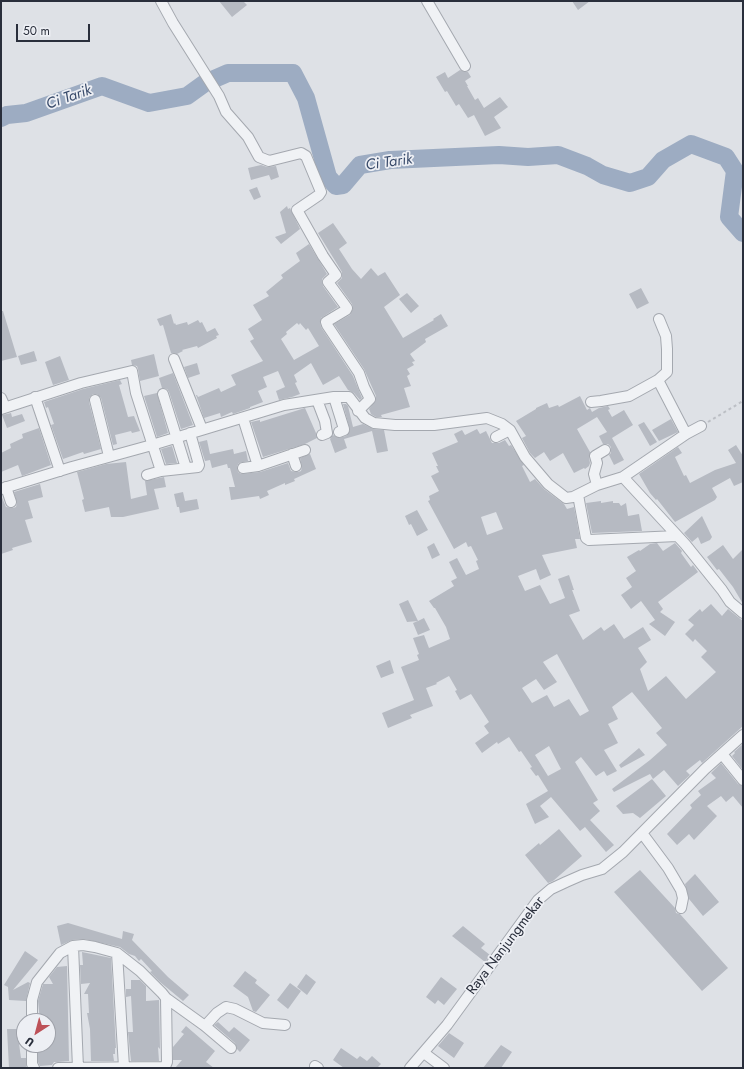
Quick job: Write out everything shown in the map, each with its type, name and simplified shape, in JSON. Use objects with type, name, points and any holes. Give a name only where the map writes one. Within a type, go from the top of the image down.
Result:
[{"type":"street","points":[[161,1],[172,23],[204,70],[219,96],[226,112],[248,137],[259,157],[269,161],[301,153],[306,156],[321,192],[319,195],[296,210],[336,276],[328,282],[347,308],[326,322],[359,372],[370,399],[358,411]]},
{"type":"street","points":[[427,1],[465,66]]},
{"type":"street","points":[[591,402],[629,396],[658,380],[667,371],[666,336],[659,319]]},
{"type":"street","points":[[174,359],[202,429]]},
{"type":"street","points":[[2,405],[81,383],[132,371],[136,392],[161,471]]},
{"type":"street","points":[[658,380],[686,434]]},
{"type":"street","points":[[163,394],[186,468]]},
{"type":"street","points":[[35,397],[60,471]]},
{"type":"street","points":[[334,397],[344,429],[339,432]]},
{"type":"street","points":[[11,502],[4,488],[284,405],[334,397],[349,397],[358,411],[365,418],[374,423],[395,425],[434,425],[487,418],[502,424],[510,430],[525,457],[548,484],[566,498],[578,495],[597,485],[623,477],[700,426]]},
{"type":"street","points":[[95,400],[109,456]]},
{"type":"street","points":[[317,400],[325,421],[327,433],[322,435]]},
{"type":"street","points":[[243,418],[258,466]]},
{"type":"street","points":[[496,438],[510,430]]},
{"type":"street","points":[[147,475],[161,471],[198,467],[199,465],[190,433]]},
{"type":"street","points":[[243,468],[258,466],[305,450]]},
{"type":"street","points":[[597,485],[594,474],[597,463],[595,456],[605,450]]},
{"type":"street","points":[[292,454],[296,466]]},
{"type":"street","points":[[623,477],[677,536],[722,590],[730,602],[743,613]]},
{"type":"street","points":[[578,495],[586,538],[589,540],[677,536]]},
{"type":"street","name":"Raya Nanjungmekar","points":[[410,1068],[447,1025],[538,900],[551,889],[582,875],[602,869],[624,852],[743,735]]},
{"type":"street","points":[[722,754],[743,780]]},
{"type":"street","points":[[642,833],[668,868],[681,890],[683,898],[681,908]]},
{"type":"street","points":[[32,1013],[32,1000],[37,982],[60,953],[73,946],[83,945],[96,947],[117,953],[140,971],[162,992],[166,998],[205,1026],[231,1048]]},
{"type":"street","points":[[73,946],[78,1067]]},
{"type":"street","points":[[117,953],[124,1067]]},
{"type":"street","points":[[58,1068],[166,1066],[166,998]]},
{"type":"street","points":[[205,1026],[216,1013],[226,1008],[235,1009],[263,1023],[285,1025]]},
{"type":"street","points":[[32,1053],[32,1064],[34,1068]]},
{"type":"street","points":[[424,1053],[444,1068]]},
{"type":"path","points":[[700,426],[743,400]]},
{"type":"building","points":[[219,1],[243,1],[247,5],[232,17]]},
{"type":"building","points":[[572,1],[590,1],[578,10]]},
{"type":"building","points":[[460,70],[468,72],[471,77],[465,81],[467,86],[475,100],[478,98],[484,108],[500,97],[508,107],[494,117],[501,128],[485,136],[474,115],[468,118],[459,104],[456,106],[436,77],[445,72],[448,78]]},
{"type":"building","points":[[261,165],[267,167],[276,166],[279,177],[271,180],[269,175],[251,180],[248,168]]},
{"type":"building","points":[[257,187],[261,197],[254,200],[249,190]]},
{"type":"building","points":[[287,206],[288,209],[290,208],[300,229],[281,244],[275,237],[286,233],[280,212]]},
{"type":"building","points":[[333,223],[347,243],[339,249],[352,269],[361,279],[371,268],[378,276],[385,272],[400,295],[384,307],[403,338],[434,320],[433,319],[441,314],[448,326],[425,339],[426,342],[410,354],[415,361],[412,362],[414,365],[407,369],[410,374],[407,376],[411,386],[404,388],[410,407],[381,415],[382,417],[376,417],[371,414],[369,409],[376,400],[376,396],[364,369],[334,324],[350,315],[353,308],[352,304],[337,283],[342,278],[342,272],[318,233]]},
{"type":"building","points":[[309,244],[327,274],[322,279],[323,286],[338,307],[321,318],[321,327],[353,376],[362,398],[360,400],[354,393],[348,390],[339,376],[323,385],[311,363],[294,375],[297,382],[295,383],[300,394],[279,400],[276,391],[285,387],[278,371],[263,377],[267,387],[258,391],[263,402],[233,414],[232,412],[221,417],[220,413],[204,418],[196,395],[198,397],[219,388],[221,392],[236,385],[231,375],[263,361],[250,341],[254,339],[248,329],[262,320],[253,305],[269,296],[266,292],[283,278],[281,275],[300,261],[296,253]],"holes":[[[297,323],[299,325],[300,323],[306,330],[308,328],[319,346],[294,360],[281,339],[287,334],[286,332]]]},
{"type":"building","points":[[641,288],[649,303],[637,309],[629,294]]},
{"type":"building","points":[[407,293],[419,306],[411,313],[399,299]]},
{"type":"building","points":[[1,311],[3,311],[17,357],[1,361]]},
{"type":"building","points":[[171,314],[174,324],[175,323],[176,325],[187,322],[188,325],[198,320],[200,323],[202,322],[207,332],[215,328],[219,335],[216,336],[217,338],[198,348],[197,346],[182,350],[183,351],[177,354],[171,353],[163,325],[160,326],[157,319]]},
{"type":"building","points":[[34,351],[37,361],[21,365],[18,356]]},
{"type":"building","points":[[154,354],[159,376],[140,381],[137,366],[132,365],[131,360]]},
{"type":"building","points":[[60,356],[69,380],[53,385],[45,362]]},
{"type":"building","points":[[197,363],[200,374],[188,378],[184,367]]},
{"type":"building","points":[[173,373],[193,425],[181,429],[169,392],[167,389],[162,388],[159,378]]},
{"type":"building","points":[[120,380],[122,384],[119,385],[128,417],[134,416],[140,431],[132,433],[131,431],[115,435],[117,444],[113,445],[101,398],[97,394],[93,394],[89,398],[89,402],[101,449],[84,454],[83,452],[63,459],[51,425],[54,424],[48,407],[46,408],[44,402],[83,389]]},
{"type":"building","points":[[157,393],[168,433],[157,437],[144,396]]},
{"type":"building","points":[[580,396],[587,410],[590,408],[592,412],[599,408],[608,406],[610,409],[608,410],[612,417],[624,410],[633,425],[612,438],[624,460],[614,465],[609,455],[611,453],[611,447],[608,444],[603,444],[599,436],[607,432],[597,417],[577,429],[590,452],[590,463],[585,469],[584,468],[574,473],[563,453],[550,461],[544,452],[535,458],[530,453],[522,438],[526,436],[516,421],[547,403],[549,408],[558,405],[559,407]]},
{"type":"building","points":[[343,404],[348,406],[353,427],[363,424],[373,429],[384,430],[388,451],[377,453],[372,431],[344,439],[347,448],[335,453],[330,439],[333,435],[338,438],[346,436],[350,430]]},
{"type":"building","points":[[305,408],[317,438],[305,444],[263,457],[251,422],[260,420],[260,422]]},
{"type":"building","points":[[11,413],[12,417],[22,414],[25,421],[7,428],[2,415]]},
{"type":"building","points":[[671,419],[678,432],[659,441],[652,430]]},
{"type":"building","points":[[644,422],[657,442],[650,446],[638,425]]},
{"type":"building","points":[[39,428],[51,465],[22,476],[18,465],[1,472],[1,453],[11,448],[10,444],[23,438],[22,434]]},
{"type":"building","points":[[477,429],[480,434],[486,431],[492,443],[499,443],[505,440],[509,446],[511,445],[524,465],[522,466],[530,482],[535,479],[544,489],[564,504],[567,509],[574,507],[580,539],[575,539],[577,548],[542,555],[551,575],[540,580],[536,569],[518,576],[525,591],[540,585],[550,604],[565,598],[558,579],[569,575],[574,590],[572,590],[580,611],[569,615],[583,640],[601,627],[604,631],[614,624],[624,639],[643,627],[651,640],[638,648],[647,662],[640,669],[648,691],[666,676],[686,699],[716,672],[701,657],[707,651],[695,639],[693,642],[685,634],[694,625],[688,620],[700,609],[702,612],[711,604],[722,616],[728,609],[743,621],[743,726],[702,763],[700,760],[686,771],[690,775],[678,786],[664,770],[653,779],[650,774],[614,792],[612,789],[667,745],[656,733],[662,728],[632,692],[612,707],[618,719],[608,724],[618,743],[604,750],[617,771],[607,776],[604,771],[596,776],[581,757],[575,762],[598,800],[593,803],[600,811],[590,820],[614,845],[606,852],[585,827],[580,831],[551,797],[540,806],[549,817],[535,824],[526,804],[548,791],[538,775],[536,776],[530,768],[532,767],[521,751],[519,752],[509,737],[498,744],[497,742],[482,753],[475,743],[489,733],[484,726],[489,722],[471,694],[460,700],[455,691],[457,690],[449,676],[436,683],[437,684],[426,688],[433,706],[410,715],[412,718],[388,728],[382,713],[414,700],[401,667],[419,660],[417,655],[419,654],[413,638],[424,635],[429,648],[450,639],[446,627],[429,601],[454,586],[451,581],[457,578],[449,562],[457,558],[466,575],[479,569],[476,561],[478,560],[471,546],[468,547],[466,542],[454,549],[428,501],[430,500],[429,496],[439,491],[431,476],[439,472],[432,453],[458,442],[454,434],[462,430],[465,435]],"holes":[[[496,512],[503,529],[487,535],[481,517]],[[557,654],[589,711],[580,716],[569,699],[554,707],[547,695],[532,703],[522,688],[536,679],[544,690],[557,682],[543,662]],[[549,746],[561,769],[548,776],[535,755]]]},
{"type":"building","points":[[207,440],[210,454],[233,449],[234,454],[246,451],[248,461],[239,463],[237,466],[238,472],[241,474],[260,472],[288,463],[291,471],[298,472],[301,471],[302,467],[300,458],[310,454],[316,469],[294,479],[295,481],[285,485],[285,483],[267,491],[269,495],[260,499],[259,496],[231,500],[229,487],[235,487],[230,468],[228,468],[227,464],[212,468],[210,460],[205,461],[199,442]]},
{"type":"building","points":[[736,445],[743,456],[743,482],[734,486],[730,478],[712,488],[717,497],[715,500],[675,522],[657,499],[656,500],[650,493],[639,474],[678,447],[682,453],[675,457],[684,476],[686,475],[690,483],[715,470],[736,463],[728,450]]},
{"type":"building","points":[[172,446],[177,463],[166,464],[161,449]]},
{"type":"building","points":[[126,462],[131,499],[147,495],[145,481],[164,477],[166,487],[154,489],[159,509],[123,517],[111,517],[109,507],[85,512],[82,500],[84,499],[77,472],[106,464]]},
{"type":"building","points":[[40,484],[43,497],[28,501],[33,518],[25,520],[32,542],[12,548],[13,550],[1,554],[1,495],[6,507],[13,508],[16,507],[17,503],[14,492]]},
{"type":"building","points":[[183,492],[185,501],[197,499],[199,509],[180,513],[174,494]]},
{"type":"building","points":[[601,501],[601,503],[613,501],[613,503],[619,503],[621,506],[626,503],[628,516],[639,514],[642,531],[592,533],[586,503]]},
{"type":"building","points":[[417,510],[428,530],[417,536],[411,524],[409,525],[405,516]]},
{"type":"building","points":[[702,516],[712,537],[710,540],[701,544],[698,537],[692,542],[684,533]]},
{"type":"building","points":[[434,543],[440,555],[432,559],[427,547]]},
{"type":"building","points":[[657,543],[663,551],[675,543],[682,551],[681,553],[691,567],[693,565],[698,572],[658,602],[663,609],[660,612],[675,622],[665,636],[649,624],[655,620],[641,601],[631,609],[621,595],[632,587],[626,578],[636,571],[627,557],[650,544]]},
{"type":"building","points":[[723,545],[733,559],[743,549],[743,604],[733,587],[719,569],[717,570],[707,557]]},
{"type":"building","points":[[408,600],[418,621],[407,622],[399,604]]},
{"type":"building","points":[[424,618],[430,630],[418,635],[413,623]]},
{"type":"building","points":[[390,660],[394,673],[381,678],[376,666]]},
{"type":"building","points":[[743,744],[743,770],[732,756],[735,753],[734,752]]},
{"type":"building","points":[[639,748],[645,755],[621,768],[619,765]]},
{"type":"building","points":[[721,763],[738,784],[743,786],[743,808],[733,796],[726,802],[721,796],[707,806],[717,816],[694,840],[689,834],[677,845],[667,834],[692,808],[690,805],[701,795],[698,791],[716,778],[711,773]]},
{"type":"building","points":[[652,779],[666,796],[640,818],[633,813],[623,814],[616,806]]},
{"type":"building","points":[[559,829],[582,856],[553,881],[548,883],[525,855]]},
{"type":"building","points":[[640,870],[675,908],[676,913],[680,914],[728,968],[702,991],[614,892]]},
{"type":"building","points":[[695,874],[719,902],[703,916],[689,899],[685,884]]},
{"type":"building","points":[[68,923],[122,939],[123,931],[134,934],[132,940],[168,977],[189,995],[183,1001],[150,972],[152,971],[141,959],[139,961],[135,956],[129,954],[120,947],[84,939],[72,940],[61,945],[57,926]]},
{"type":"building","points":[[463,926],[485,944],[481,948],[490,955],[485,962],[452,936]]},
{"type":"building","points":[[25,951],[38,960],[13,990],[28,982],[30,983],[26,1001],[9,1000],[8,987],[4,985]]},
{"type":"building","points":[[82,952],[111,958],[116,1048],[115,1054],[113,1054],[114,1061],[91,1061],[90,1029],[87,1013],[89,1013],[88,994],[84,994],[90,983],[81,984],[80,965],[83,965]]},
{"type":"building","points":[[67,966],[69,1061],[54,1062],[52,1065],[40,1066],[38,1062],[38,1053],[56,1053],[56,1013],[39,1013],[38,1001],[43,984],[53,984],[49,977],[57,967]]},
{"type":"building","points":[[245,971],[257,980],[255,983],[270,995],[256,1012],[253,1011],[248,997],[233,986]]},
{"type":"building","points":[[306,974],[316,982],[307,995],[297,987]]},
{"type":"building","points":[[441,977],[457,989],[444,1005],[438,1000],[435,1004],[426,997]]},
{"type":"building","points":[[131,980],[140,980],[146,986],[146,1001],[159,1000],[159,1061],[131,1061],[128,1032],[133,1032],[131,996],[126,997],[126,989],[131,989]]},
{"type":"building","points":[[290,983],[301,991],[288,1009],[277,1000]]},
{"type":"building","points":[[218,1022],[229,1032],[234,1027],[250,1040],[240,1052],[235,1043],[214,1025]]},
{"type":"building","points":[[186,1026],[215,1051],[206,1062],[214,1068],[175,1068],[182,1060],[173,1060],[173,1047],[184,1034],[181,1032]]},
{"type":"building","points":[[7,1029],[16,1029],[16,1053],[20,1053],[21,1058],[26,1058],[26,1067],[9,1068]]},
{"type":"building","points":[[449,1033],[464,1043],[454,1058],[438,1046]]},
{"type":"building","points":[[501,1045],[512,1052],[501,1068],[483,1068]]},
{"type":"building","points":[[341,1048],[357,1059],[360,1056],[367,1061],[372,1056],[381,1064],[377,1068],[344,1068],[333,1060]]},
{"type":"waterway","name":"Ci Tarik","points":[[1,118],[7,115],[26,113],[102,86],[149,103],[187,96],[205,83],[228,73],[293,73],[306,98],[328,177],[336,186],[343,185],[360,165],[390,160],[499,155],[528,157],[558,155],[587,166],[603,175],[630,183],[648,177],[663,160],[691,144],[726,157],[735,171],[729,217],[743,233]]}]
